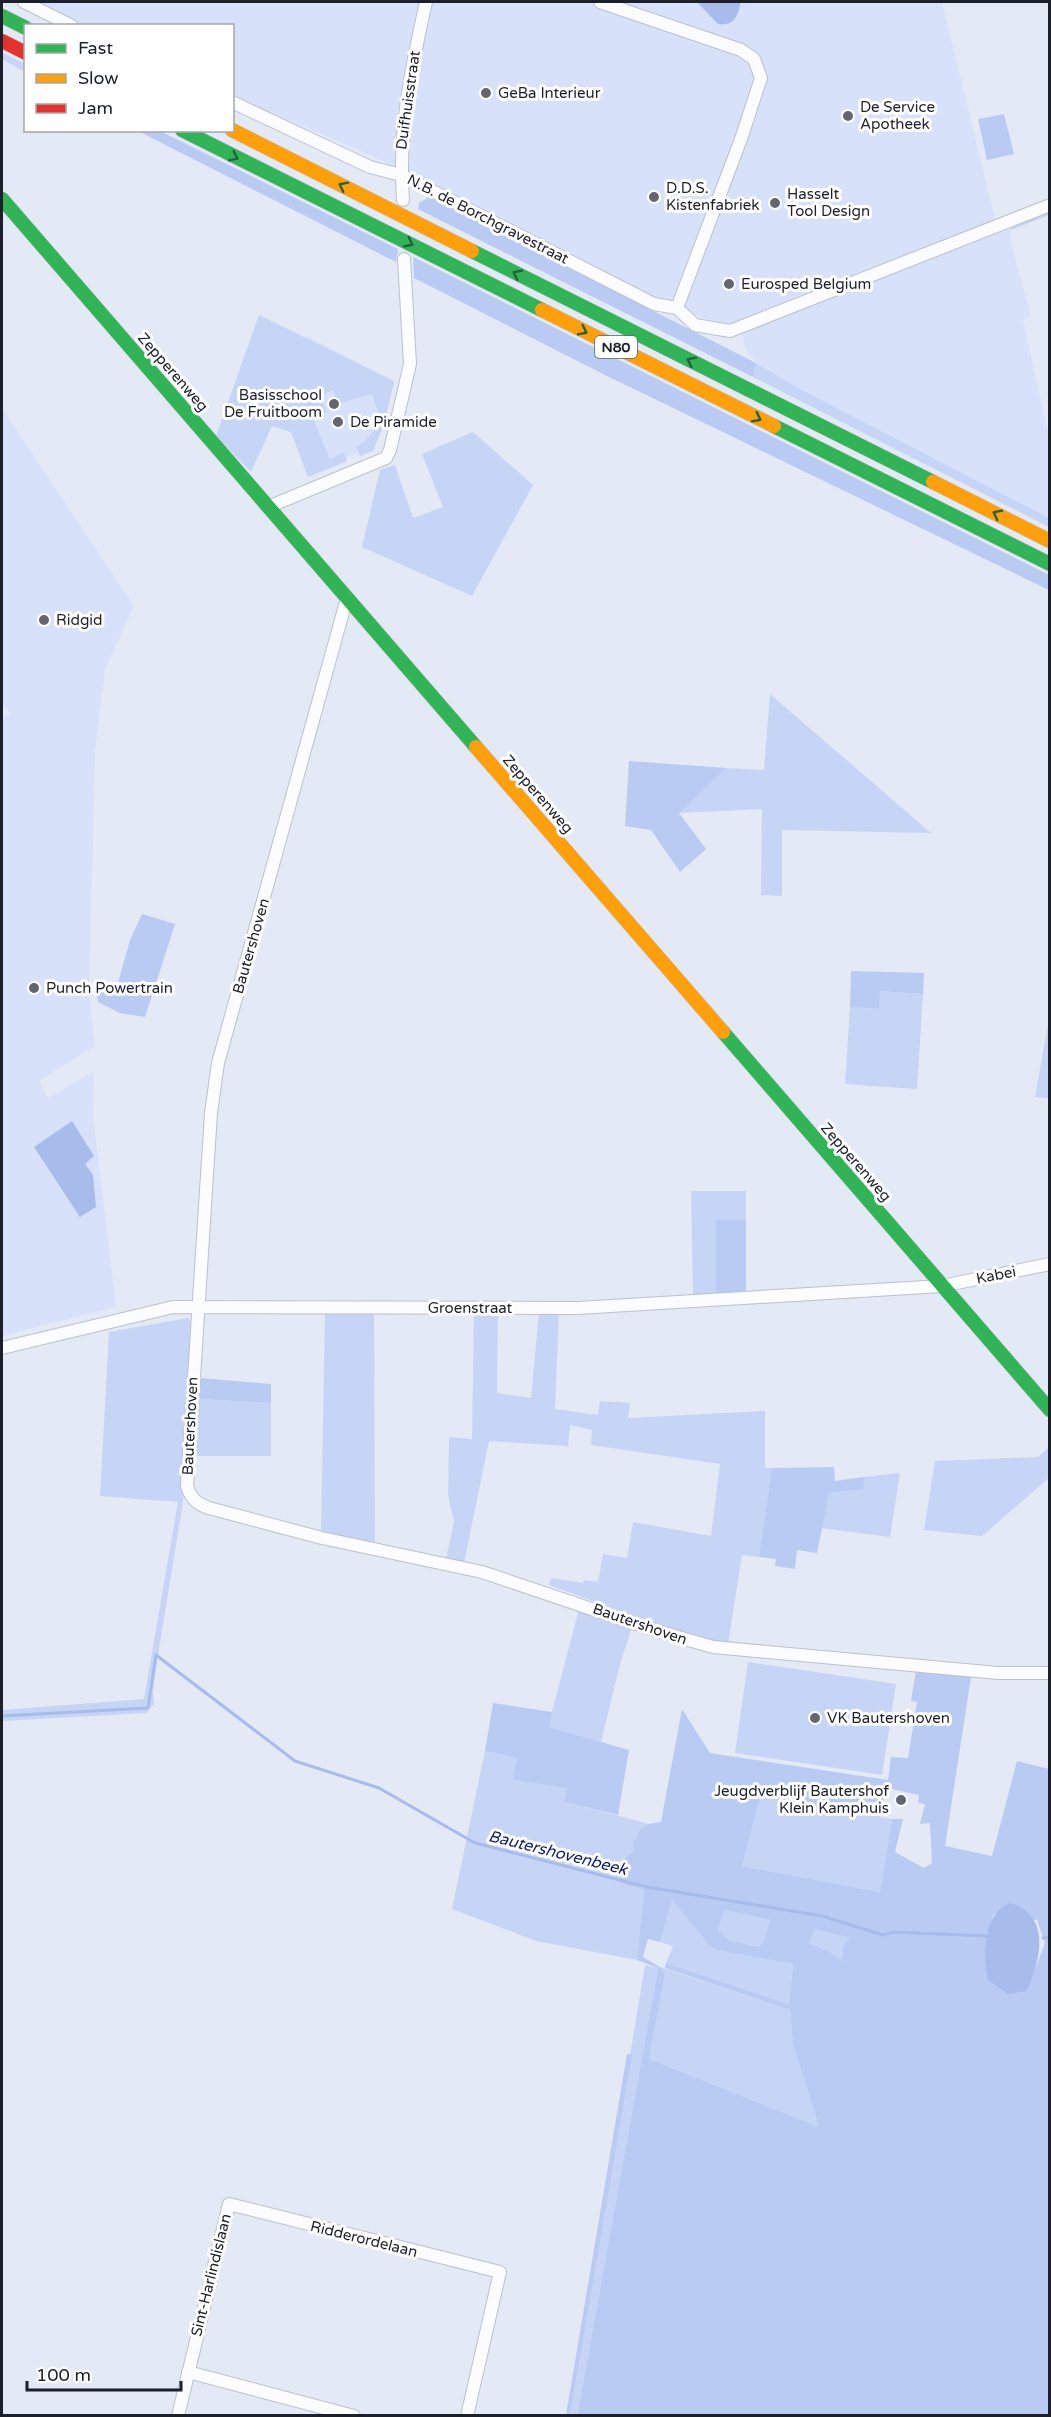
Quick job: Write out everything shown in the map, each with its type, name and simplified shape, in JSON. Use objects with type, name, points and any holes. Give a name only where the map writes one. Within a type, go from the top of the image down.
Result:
[{"type":"main road","points":[[2,16],[24,27]]},
{"type":"main road","points":[[2,40],[24,51]]},
{"type":"main road","name":"N80","points":[[234,131],[1050,541]]},
{"type":"main road","name":"N80","points":[[186,132],[1050,564]]},
{"type":"main road","name":"Zepperenweg","points":[[2,199],[1050,1410]]},
{"type":"street","points":[[24,2],[68,24]]},
{"type":"street","name":"Duifhuisstraat","points":[[403,200],[400,157],[405,101],[426,2]]},
{"type":"street","points":[[600,2],[741,50],[754,59],[761,78],[733,160],[676,308]]},
{"type":"street","name":"N.B. de Borchgravestraat","points":[[234,103],[370,167],[401,175],[654,304],[676,308],[695,325],[730,331],[1050,205]]},
{"type":"street","points":[[268,507],[386,458],[390,450],[410,364],[404,259]]},
{"type":"street","name":"Bautershoven","points":[[347,598],[218,1063],[211,1113],[187,1486],[189,1495],[199,1504],[322,1538],[482,1572],[657,1631],[713,1647],[998,1673],[1050,1673]]},
{"type":"street","name":"Kabei","points":[[942,1287],[1050,1264]]},
{"type":"street","name":"Groenstraat","points":[[2,1348],[173,1307],[578,1308],[942,1287]]},
{"type":"street","name":"Ridderordelaan","points":[[228,2205],[500,2272],[467,2415]]},
{"type":"street","name":"Sint-Harlindislaan","points":[[178,2415],[228,2205]]},
{"type":"street","points":[[188,2372],[354,2415]]},
{"type":"shaded area","points":[[30,2],[599,2],[724,38],[620,2],[942,2],[998,231],[1011,224],[1011,243],[1031,317],[1023,320],[1049,437],[1049,518],[798,388],[756,363],[746,350],[742,333],[664,302],[410,173],[234,95],[234,24],[78,24]]},
{"type":"shaded area","points":[[697,2],[741,2],[732,22],[718,24]]},
{"type":"shaded area","points":[[2,52],[24,63],[24,71],[2,59]]},
{"type":"shaded area","points":[[1004,114],[1014,154],[987,160],[978,119]]},
{"type":"shaded area","points":[[140,132],[162,132],[398,249],[396,262]]},
{"type":"shaded area","points":[[429,197],[756,363],[753,377],[418,209],[419,203]]},
{"type":"shaded area","points":[[1049,210],[1049,215],[1011,230],[1011,224]]},
{"type":"shaded area","points":[[413,257],[1049,575],[1049,590],[607,376],[414,278]]},
{"type":"shaded area","points":[[259,315],[394,381],[384,424],[373,451],[360,456],[356,447],[365,441],[381,422],[372,394],[338,404],[333,390],[320,396],[327,412],[313,419],[330,459],[344,452],[347,461],[308,477],[291,432],[272,426],[251,472],[216,436]]},
{"type":"shaded area","name":"Basisschool De Fruitboom","points":[[307,336],[395,383],[375,445],[307,474],[291,432],[272,425]]},
{"type":"shaded area","points":[[756,363],[798,388],[1049,518],[1049,527],[753,377]]},
{"type":"shaded area","points":[[2,408],[134,606],[105,669],[95,750],[89,994],[95,1046],[39,1081],[48,1098],[94,1071],[93,1116],[116,1307],[2,1336],[2,720],[10,714],[5,705],[2,706]]},
{"type":"shaded area","points":[[473,432],[533,485],[472,596],[362,547],[380,470],[395,465],[413,518],[443,507],[422,454]]},
{"type":"shaded area","points":[[770,694],[931,833],[782,830],[782,896],[761,895],[762,809],[678,813],[726,768],[764,770]]},
{"type":"shaded area","points":[[629,761],[726,768],[679,813],[706,849],[680,872],[651,830],[625,826]]},
{"type":"shaded area","points":[[142,914],[175,924],[145,1017],[120,1013],[98,1002],[96,990],[116,990],[130,940]]},
{"type":"shaded area","points":[[851,971],[924,973],[923,994],[880,991],[879,1009],[850,1007]]},
{"type":"shaded area","points":[[880,991],[923,994],[917,1089],[845,1084],[850,1007],[878,1009]]},
{"type":"shaded area","points":[[1049,1019],[1049,1098],[1035,1097]]},
{"type":"shaded area","points":[[72,1121],[94,1156],[85,1164],[93,1175],[96,1207],[80,1217],[34,1147]]},
{"type":"shaded area","points":[[691,1191],[746,1191],[746,1220],[716,1220],[716,1295],[693,1296]]},
{"type":"shaded area","points":[[716,1220],[746,1220],[746,1293],[716,1295]]},
{"type":"shaded area","points":[[325,1312],[374,1312],[375,1545],[321,1533]]},
{"type":"shaded area","points":[[539,1312],[559,1312],[555,1409],[598,1415],[600,1401],[630,1403],[628,1418],[765,1411],[765,1468],[772,1468],[759,1557],[742,1555],[728,1644],[675,1631],[549,1585],[551,1578],[583,1583],[584,1580],[598,1582],[603,1554],[627,1558],[633,1522],[711,1536],[720,1464],[591,1445],[592,1430],[570,1425],[568,1446],[489,1441],[464,1563],[446,1559],[454,1522],[448,1495],[449,1437],[472,1439],[474,1314],[498,1314],[497,1393],[531,1398]]},
{"type":"shaded area","points":[[188,1318],[192,1324],[183,1502],[153,1690],[154,1704],[146,1713],[2,1721],[2,1710],[144,1699],[178,1502],[100,1496],[109,1332]]},
{"type":"shaded area","points":[[200,1378],[271,1384],[271,1403],[198,1399]]},
{"type":"shaded area","points":[[198,1399],[271,1403],[271,1456],[194,1456]]},
{"type":"shaded area","points":[[1049,1447],[1049,1478],[982,1536],[924,1530],[935,1461],[1038,1457]]},
{"type":"shaded area","points":[[834,1467],[835,1481],[863,1477],[864,1489],[829,1493],[817,1553],[797,1550],[795,1569],[775,1566],[776,1559],[759,1557],[772,1468]]},
{"type":"shaded area","points":[[900,1473],[890,1537],[820,1528],[829,1493],[863,1489],[863,1477]]},
{"type":"shaded area","points":[[579,1609],[632,1627],[620,1664],[601,1742],[548,1727]]},
{"type":"shaded area","name":"VK Bautershoven","points":[[748,1662],[896,1684],[882,1775],[735,1753]]},
{"type":"shaded area","points":[[916,1670],[971,1677],[945,1846],[992,1856],[1017,1761],[1049,1769],[1049,2415],[577,2416],[658,1968],[637,1960],[644,1889],[620,1881],[616,1878],[612,1867],[634,1851],[633,1844],[639,1830],[649,1824],[661,1822],[682,1709],[710,1753],[888,1780],[891,1757],[908,1758],[917,1702],[911,1701]],"holes":[[[887,1788],[919,1795],[918,1803],[925,1804],[920,1824],[930,1823],[932,1863],[924,1868],[895,1852],[903,1819],[892,1819],[880,1892],[742,1866],[760,1797],[879,1817]],[[672,1900],[708,1944],[716,1950],[793,1964],[789,2004],[666,1963],[665,1968],[790,2010],[793,2044],[819,2127],[649,2059],[665,1975],[660,1967],[643,1957],[648,1939],[660,1942]],[[725,1910],[770,1920],[763,1943],[758,1947],[729,1940],[718,1930]],[[994,1914],[1037,1920],[1045,1943],[1027,1991],[986,1940]],[[814,1929],[850,1938],[843,1947],[842,1961],[828,1951],[809,1944]]]},
{"type":"shaded area","points":[[493,1703],[552,1712],[549,1727],[629,1750],[618,1815],[565,1802],[567,1788],[513,1780],[517,1758],[485,1751]]},
{"type":"shaded area","points":[[485,1751],[517,1758],[514,1780],[568,1788],[566,1802],[649,1824],[637,1834],[634,1842],[635,1851],[617,1862],[644,1888],[637,1960],[536,1941],[452,1909]]},
{"type":"shaded area","points":[[760,1796],[892,1819],[880,1892],[742,1866]]},
{"type":"shaded area","points":[[672,1900],[708,1944],[716,1950],[793,1964],[789,2004],[666,1963],[673,1946],[660,1942]]},
{"type":"shaded area","points":[[1011,1903],[1024,1909],[1032,1918],[1037,1928],[1039,1952],[1027,1991],[1008,1994],[988,1980],[985,1947],[994,1916],[1001,1908]]},
{"type":"shaded area","points":[[725,1910],[770,1920],[763,1943],[758,1947],[729,1940],[718,1930]]},
{"type":"shaded area","points":[[814,1929],[851,1938],[843,1947],[842,1961],[828,1951],[808,1944]]},
{"type":"shaded area","points":[[645,1965],[658,1968],[577,2415],[570,2416]]},
{"type":"shaded area","points":[[660,1967],[790,2010],[793,2044],[819,2127],[649,2059],[665,1975]]},
{"type":"shaded area","points":[[627,2054],[632,2055],[570,2415],[566,2415]]},
{"type":"waterway","name":"Bautershovenbeek","points":[[2,1716],[148,1708],[156,1655],[295,1761],[379,1788],[475,1843],[647,1887],[822,1916],[883,1935],[893,1932],[988,1936]]},
{"type":"waterway","name":"Bautershovenbeek","points":[[1043,1938],[1050,1937]]},
{"type":"waterway","points":[[617,2416],[623,2416]]},
{"type":"traffic: fast","points":[[2,16],[24,27]]},
{"type":"traffic: fast","points":[[186,132],[542,310]]},
{"type":"traffic: fast","points":[[2,199],[476,747]]},
{"type":"traffic: fast","points":[[472,251],[933,482]]},
{"type":"traffic: fast","points":[[774,426],[1050,564]]},
{"type":"traffic: fast","points":[[723,1032],[1050,1410]]},
{"type":"traffic: slow","points":[[234,131],[472,251]]},
{"type":"traffic: slow","points":[[542,310],[774,426]]},
{"type":"traffic: slow","points":[[933,482],[1050,541]]},
{"type":"traffic: slow","points":[[476,747],[723,1032]]},
{"type":"traffic: jam","points":[[2,41],[24,52]]},
{"type":"place","name":"GeBa Interieur","points":[[486,93]]},
{"type":"place","name":"De Service Apotheek","points":[[848,116]]},
{"type":"place","name":"D.D.S. Kistenfabriek","points":[[654,197]]},
{"type":"place","name":"Hasselt Tool Design","points":[[775,203]]},
{"type":"place","name":"Eurosped Belgium","points":[[729,284]]},
{"type":"place","name":"Basisschool De Fruitboom","points":[[334,404]]},
{"type":"place","name":"De Piramide","points":[[338,422]]},
{"type":"place","name":"Ridgid","points":[[44,620]]},
{"type":"place","name":"Punch Powertrain","points":[[34,988]]},
{"type":"place","name":"VK Bautershoven","points":[[815,1718]]},
{"type":"place","name":"Jeugdverblijf Bautershof Klein Kamphuis","points":[[901,1800]]}]
